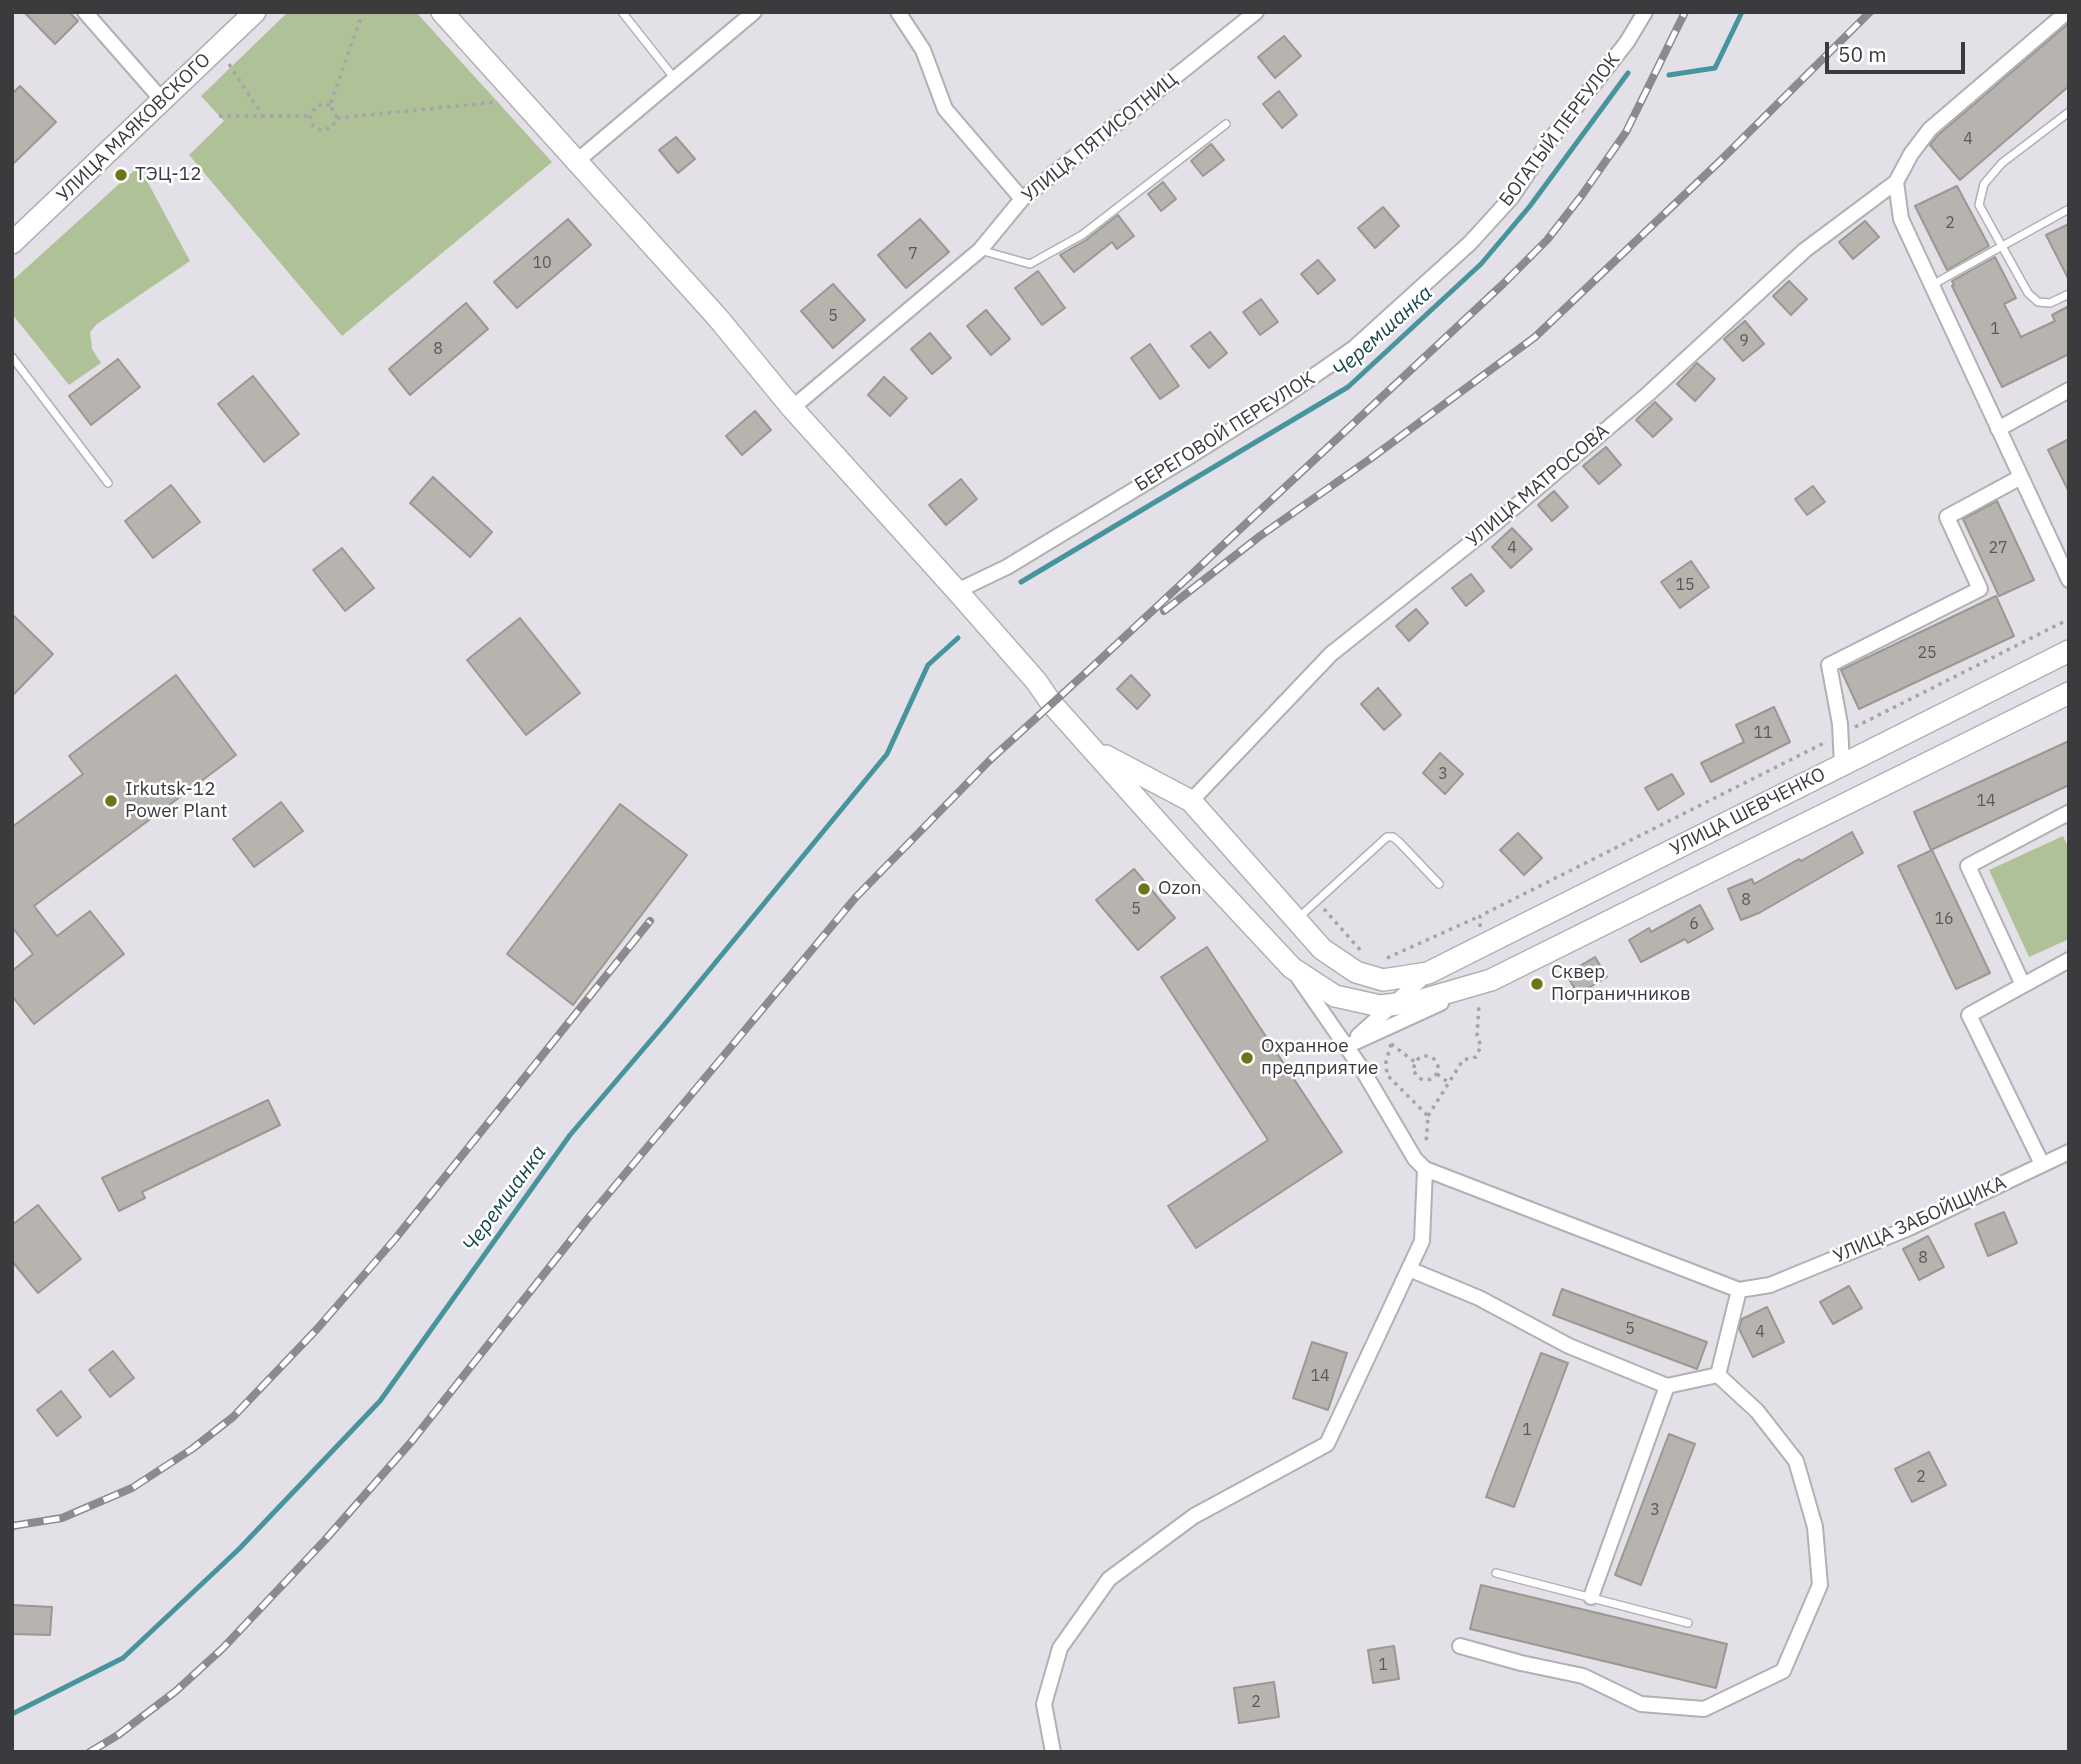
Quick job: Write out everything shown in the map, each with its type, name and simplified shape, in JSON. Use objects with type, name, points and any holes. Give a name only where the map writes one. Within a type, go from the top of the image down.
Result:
[{"type":"main road","name":"УЛИЦА МАЯКОВСКОГО","points":[[12,243],[256,12]]},
{"type":"main road","name":"УЛИЦА ШЕВЧЕНКО","points":[[442,12],[718,318],[792,408],[961,596],[1036,681],[1052,704],[1194,863],[1292,968],[1335,996],[1380,1006],[1415,1002],[1491,980],[2069,693]]},
{"type":"main road","name":"УЛИЦА ШЕВЧЕНКО","points":[[1191,801],[1322,949],[1356,972],[1383,980],[1428,973],[2069,651]]},
{"type":"main road","points":[[1095,750],[1191,801]]},
{"type":"street","points":[[85,12],[162,100]]},
{"type":"street","points":[[577,161],[754,12]]},
{"type":"street","points":[[898,12],[923,50],[945,109],[1022,199]]},
{"type":"street","name":"УЛИЦА ПЯТИСОТНИЦ","points":[[792,408],[980,250],[1022,199],[1256,12]]},
{"type":"street","name":"БОГАТЫЙ ПЕРЕУЛОК","points":[[1470,243],[1511,198],[1550,140],[1627,42],[1645,12]]},
{"type":"street","points":[[2067,12],[1930,129],[1911,154],[1896,182],[1901,219],[2069,580]]},
{"type":"street","name":"УЛИЦА МАТРОСОВА","points":[[1191,801],[1331,654],[1497,522],[1638,402],[1805,250],[1896,182]]},
{"type":"street","name":"БЕРЕГОВОЙ ПЕРЕУЛОК","points":[[961,596],[1279,400],[1354,348],[1470,243]]},
{"type":"street","points":[[1998,429],[2069,390]]},
{"type":"street","points":[[1842,765],[1841,734],[1829,665],[1980,589],[1947,517],[2021,477]]},
{"type":"street","points":[[2023,985],[1968,866],[2068,813],[2069,816]]},
{"type":"street","points":[[2042,1164],[1969,1015],[2069,960]]},
{"type":"street","points":[[1292,968],[1347,1046],[1415,1159],[1425,1169],[1739,1290],[1718,1375]]},
{"type":"street","points":[[1347,1046],[1428,973]]},
{"type":"street","points":[[1347,1046],[1491,980]]},
{"type":"street","name":"УЛИЦА ЗАБОЙЩИКА","points":[[1739,1290],[1770,1285],[1909,1228],[2069,1152]]},
{"type":"street","points":[[1053,1752],[1044,1704],[1060,1648],[1109,1579],[1194,1516],[1327,1444],[1422,1241],[1425,1169]]},
{"type":"street","points":[[1409,1269],[1479,1298],[1569,1346],[1667,1386],[1718,1375]]},
{"type":"street","points":[[1461,1646],[1521,1663],[1583,1676],[1641,1704],[1704,1709],[1783,1671],[1820,1585],[1815,1527],[1796,1461],[1757,1411],[1718,1375]]},
{"type":"street","points":[[1591,1597],[1667,1386]]},
{"type":"lane","points":[[622,12],[676,79]]},
{"type":"lane","points":[[2069,112],[2002,163],[1984,184],[1979,205],[2028,293],[2038,302],[2050,303],[2069,294]]},
{"type":"lane","points":[[980,250],[1030,264],[1082,235],[1226,124]]},
{"type":"lane","points":[[1931,285],[2069,209]]},
{"type":"lane","points":[[12,357],[108,483]]},
{"type":"lane","points":[[1297,919],[1387,837],[1393,837],[1399,842],[1439,884]]},
{"type":"lane","points":[[1496,1573],[1688,1623]]},
{"type":"path","points":[[337,118],[330,106],[363,12]]},
{"type":"path","points":[[228,62],[264,118]]},
{"type":"path","points":[[337,118],[501,101]]},
{"type":"path","points":[[330,106],[317,105],[310,116],[313,126],[323,131],[332,127],[337,118]]},
{"type":"path","points":[[219,116],[310,116]]},
{"type":"path","points":[[1841,734],[2069,620]]},
{"type":"path","points":[[1317,901],[1367,957]]},
{"type":"path","points":[[1377,960],[1386,959],[1480,916]]},
{"type":"path","points":[[1425,1169],[1428,1116],[1463,1060],[1476,1057],[1481,1046],[1477,1036],[1479,1003],[1467,1008]]},
{"type":"path","points":[[1399,1038],[1391,1044],[1385,1062],[1387,1075],[1428,1116]]},
{"type":"path","points":[[1391,1044],[1415,1062]]},
{"type":"path","points":[[1427,1055],[1434,1058],[1438,1063],[1437,1074],[1429,1080],[1422,1080],[1414,1069],[1415,1062],[1427,1055]]},
{"type":"path","points":[[1437,1074],[1449,1083]]},
{"type":"green space","points":[[288,12],[416,12],[552,162],[342,336],[189,155],[224,121],[201,96]]},
{"type":"green space","points":[[139,166],[190,261],[97,324],[90,332],[92,349],[101,363],[69,385],[12,314],[12,281]]},
{"type":"green space","points":[[2063,836],[2069,849],[2069,939],[2029,957],[1989,870]]},
{"type":"building","points":[[24,12],[69,12],[78,21],[55,44]]},
{"type":"building","points":[[2069,23],[2069,86],[1960,180],[1930,145],[1937,136]]},
{"type":"building","points":[[1284,36],[1301,56],[1275,78],[1258,57]]},
{"type":"building","points":[[20,86],[56,122],[12,165],[12,94]]},
{"type":"building","points":[[1279,91],[1297,115],[1282,128],[1263,104]]},
{"type":"building","points":[[676,137],[695,159],[678,173],[659,150]]},
{"type":"building","points":[[1211,144],[1224,160],[1203,176],[1191,161]]},
{"type":"building","points":[[1163,182],[1176,199],[1161,211],[1148,194]]},
{"type":"building","points":[[1957,186],[1989,246],[1947,270],[1915,206]]},
{"type":"building","points":[[1383,207],[1399,226],[1375,248],[1358,228]]},
{"type":"building","points":[[1118,215],[1134,236],[1117,249],[1112,242],[1074,272],[1060,255],[1086,240]]},
{"type":"building","points":[[568,219],[591,245],[517,308],[494,282]]},
{"type":"building","points":[[920,219],[949,252],[906,288],[878,255]]},
{"type":"building","points":[[1865,221],[1879,237],[1853,259],[1839,242]]},
{"type":"building","points":[[2069,224],[2069,280],[2046,235]]},
{"type":"building","points":[[1995,257],[2016,298],[2004,304],[2021,337],[2055,321],[2052,315],[2069,306],[2069,354],[2002,387],[1952,286],[1952,281]]},
{"type":"building","points":[[1318,260],[1335,280],[1318,294],[1301,274]]},
{"type":"building","points":[[1038,271],[1065,308],[1042,325],[1015,288]]},
{"type":"building","points":[[1789,281],[1807,299],[1791,315],[1773,296]]},
{"type":"building","points":[[833,284],[865,320],[833,348],[801,311]]},
{"type":"building","points":[[1261,299],[1278,322],[1260,335],[1243,312]]},
{"type":"building","points":[[466,303],[488,329],[410,395],[389,369]]},
{"type":"building","points":[[986,310],[1010,339],[991,355],[967,326]]},
{"type":"building","points":[[1745,321],[1764,344],[1743,361],[1724,339]]},
{"type":"building","points":[[1210,332],[1227,353],[1209,368],[1191,346]]},
{"type":"building","points":[[930,333],[951,358],[932,374],[911,349]]},
{"type":"building","points":[[1150,344],[1179,386],[1160,399],[1131,358]]},
{"type":"building","points":[[118,359],[140,387],[91,425],[69,396]]},
{"type":"building","points":[[1697,363],[1715,379],[1695,401],[1677,384]]},
{"type":"building","points":[[253,376],[299,434],[264,462],[218,404]]},
{"type":"building","points":[[884,377],[907,398],[890,416],[868,395]]},
{"type":"building","points":[[1655,402],[1672,419],[1653,437],[1636,420]]},
{"type":"building","points":[[755,411],[771,430],[742,455],[726,436]]},
{"type":"building","points":[[2069,439],[2069,492],[2048,450]]},
{"type":"building","points":[[1606,447],[1621,465],[1599,484],[1583,466]]},
{"type":"building","points":[[433,477],[492,532],[470,557],[410,503]]},
{"type":"building","points":[[961,479],[977,499],[946,525],[929,505]]},
{"type":"building","points":[[171,485],[200,522],[153,558],[125,521]]},
{"type":"building","points":[[1813,486],[1825,502],[1807,515],[1795,499]]},
{"type":"building","points":[[1554,491],[1568,507],[1552,521],[1538,505]]},
{"type":"building","points":[[1997,501],[2034,580],[1999,596],[1963,519]]},
{"type":"building","points":[[1512,528],[1532,549],[1511,568],[1492,547]]},
{"type":"building","points":[[342,548],[374,588],[345,611],[313,570]]},
{"type":"building","points":[[1691,561],[1709,587],[1680,608],[1661,582]]},
{"type":"building","points":[[1471,574],[1484,591],[1466,606],[1452,588]]},
{"type":"building","points":[[1996,596],[2014,636],[1859,709],[1841,670]]},
{"type":"building","points":[[1416,609],[1428,623],[1409,641],[1396,626]]},
{"type":"building","points":[[12,614],[53,654],[12,696]]},
{"type":"building","points":[[520,618],[580,693],[526,735],[467,660]]},
{"type":"building","name":"Irkutsk-12 Power Plant","points":[[176,675],[236,755],[34,906],[57,936],[90,911],[124,954],[34,1024],[12,996],[12,971],[33,954],[12,927],[12,827],[83,774],[69,756]]},
{"type":"building","points":[[1131,675],[1150,695],[1137,709],[1117,689]]},
{"type":"building","points":[[1378,688],[1401,715],[1384,730],[1361,704]]},
{"type":"building","points":[[1774,707],[1790,742],[1711,782],[1701,763],[1744,742],[1736,725]]},
{"type":"building","points":[[2069,741],[2069,785],[1931,850],[1914,812]]},
{"type":"building","points":[[1440,753],[1463,774],[1445,794],[1423,773]]},
{"type":"building","points":[[1672,774],[1684,794],[1658,810],[1645,788]]},
{"type":"building","points":[[281,802],[303,831],[254,867],[233,839]]},
{"type":"building","points":[[620,804],[687,855],[573,1005],[507,954]]},
{"type":"building","points":[[1852,832],[1863,853],[1759,913],[1741,920],[1728,889],[1752,879],[1754,884]]},
{"type":"building","points":[[1518,833],[1542,858],[1524,875],[1500,850]]},
{"type":"building","points":[[1932,850],[1990,973],[1956,989],[1898,866]]},
{"type":"building","points":[[1134,869],[1175,918],[1138,950],[1096,900]]},
{"type":"building","points":[[1700,905],[1713,929],[1688,943],[1685,939],[1641,962],[1629,940],[1649,928],[1651,932]]},
{"type":"building","name":"Охранное предприятие","points":[[1207,947],[1342,1152],[1196,1248],[1168,1206],[1268,1140],[1161,977]]},
{"type":"building","points":[[1595,957],[1607,977],[1578,994],[1566,974]]},
{"type":"building","points":[[268,1100],[280,1125],[142,1192],[145,1198],[119,1211],[102,1178]]},
{"type":"building","points":[[38,1205],[81,1259],[38,1293],[12,1261],[12,1225]]},
{"type":"building","points":[[2004,1212],[2017,1243],[1988,1256],[1975,1224]]},
{"type":"building","points":[[1928,1236],[1944,1267],[1919,1280],[1903,1249]]},
{"type":"building","points":[[1849,1286],[1862,1308],[1833,1324],[1820,1302]]},
{"type":"building","points":[[1562,1289],[1707,1342],[1697,1369],[1553,1315]]},
{"type":"building","points":[[1767,1307],[1784,1342],[1753,1357],[1739,1329],[1742,1319]]},
{"type":"building","points":[[1312,1342],[1347,1353],[1328,1410],[1293,1398]]},
{"type":"building","points":[[113,1351],[134,1378],[110,1397],[89,1370]]},
{"type":"building","points":[[1541,1353],[1568,1363],[1514,1507],[1486,1497]]},
{"type":"building","points":[[61,1391],[81,1417],[57,1436],[37,1410]]},
{"type":"building","points":[[1669,1434],[1695,1444],[1641,1585],[1615,1575]]},
{"type":"building","points":[[1929,1452],[1946,1485],[1912,1502],[1895,1469]]},
{"type":"building","points":[[1481,1585],[1727,1644],[1716,1688],[1470,1629]]},
{"type":"building","points":[[12,1605],[52,1607],[50,1635],[12,1634]]},
{"type":"building","points":[[1394,1646],[1399,1679],[1373,1683],[1368,1650]]},
{"type":"building","points":[[1274,1682],[1279,1717],[1239,1723],[1234,1688]]},
{"type":"waterway","name":"Черемшанка","points":[[1669,75],[1715,68],[1742,12]]},
{"type":"waterway","name":"Черемшанка","points":[[1021,582],[1348,387],[1481,264],[1530,206],[1628,73]]},
{"type":"waterway","name":"Черемшанка","points":[[12,1714],[123,1658],[239,1549],[380,1401],[570,1135],[887,754],[928,665],[958,638]]},
{"type":"railway","points":[[90,1752],[118,1735],[176,1691],[223,1648],[325,1540],[412,1441],[589,1217],[856,897],[991,759],[1503,284],[1547,240],[1626,132],[1685,12]]},
{"type":"railway","points":[[1164,611],[1260,536],[1370,459],[1535,337],[1721,160],[1870,12]]},
{"type":"railway","points":[[12,1526],[62,1518],[132,1488],[192,1449],[233,1417],[317,1329],[395,1239],[650,921]]},
{"type":"place","name":"ТЭЦ-12","points":[[121,175]]},
{"type":"place","name":"Irkutsk-12 Power Plant","points":[[111,801]]},
{"type":"place","name":"Ozon","points":[[1144,889]]},
{"type":"place","name":"Сквер Пограничников","points":[[1537,984]]},
{"type":"place","name":"Охранное предприятие","points":[[1247,1058]]}]
